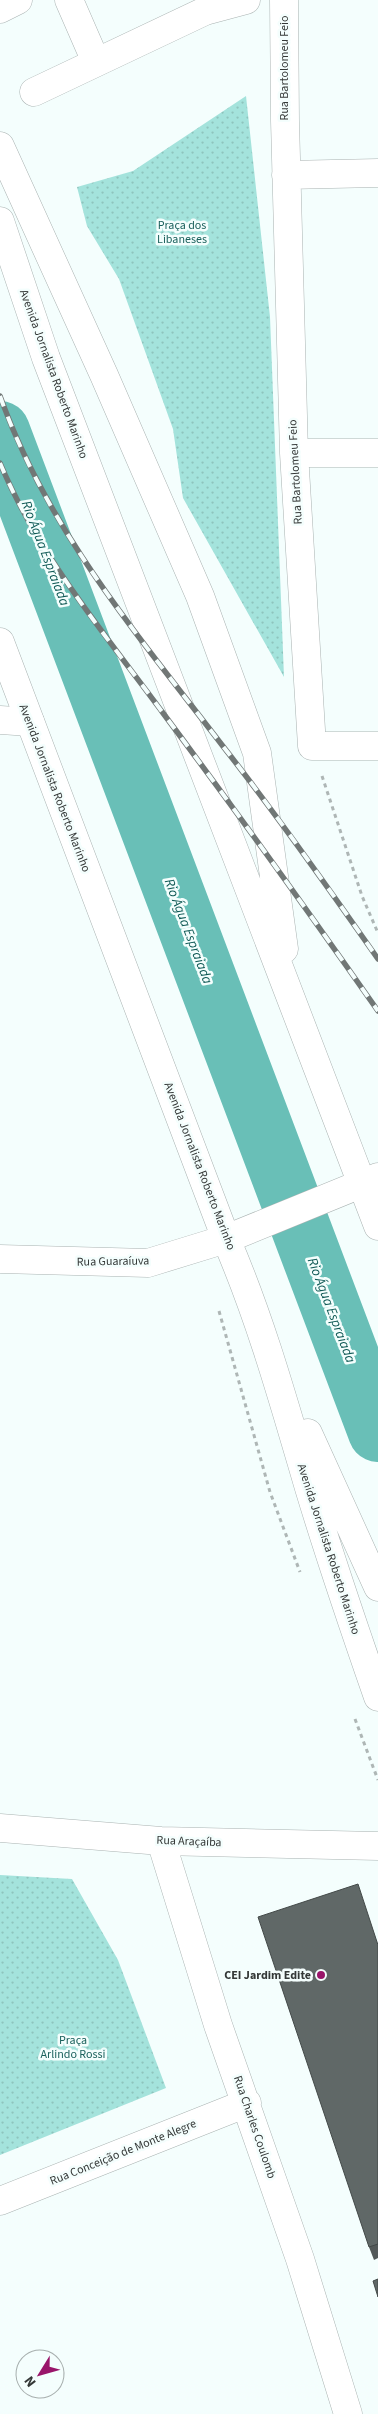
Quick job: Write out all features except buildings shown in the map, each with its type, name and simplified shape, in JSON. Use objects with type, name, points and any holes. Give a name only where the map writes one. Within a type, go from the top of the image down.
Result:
[{"type":"main road","points":[[0,9],[18,0]]},
{"type":"main road","points":[[68,0],[96,62]]},
{"type":"main road","points":[[34,92],[205,11],[246,0]]},
{"type":"main road","name":"Rua Bartolomeu Feio","points":[[284,0],[286,175],[294,453],[312,746]]},
{"type":"main road","points":[[0,146],[104,375],[200,596],[257,753],[291,998]]},
{"type":"main road","points":[[286,175],[378,173]]},
{"type":"main road","name":"Avenida Jornalista Roberto Marinho","points":[[0,221],[46,358],[291,998],[370,1180],[378,1226]]},
{"type":"main road","points":[[294,453],[378,453]]},
{"type":"main road","name":"Avenida Jornalista Roberto Marinho","points":[[0,642],[268,1345],[334,1570],[378,1697]]},
{"type":"main road","points":[[0,720],[30,722]]},
{"type":"main road","points":[[312,746],[378,746]]},
{"type":"main road","name":"Rua Guaraíuva","points":[[0,1259],[148,1263],[226,1239],[370,1180]]},
{"type":"main road","points":[[268,1345],[378,1587]]},
{"type":"main road","name":"Rua Araçaíba","points":[[0,1828],[161,1840],[378,1846]]},
{"type":"main road","name":"Rua Charles Coulomb","points":[[161,1840],[218,2025],[247,2103],[300,2259],[348,2414]]},
{"type":"main road","name":"Rua Conceição de Monte Alegre","points":[[0,2201],[247,2103]]},
{"type":"path","points":[[312,746],[362,896],[378,933]]},
{"type":"green space","name":"Praça dos Libaneses","points":[[246,96],[270,317],[284,677],[183,498],[173,429],[119,279],[87,226],[77,187],[133,171]]},
{"type":"green space","name":"Praça Arlindo Rossi","points":[[0,1875],[72,1879],[118,1960],[166,2088],[0,2155]]},
{"type":"waterway","name":"Rio Água Espraiada","points":[[0,431],[378,1432]]},
{"type":"railway","points":[[0,396],[20,445],[68,536],[127,621],[282,824],[378,959]]},
{"type":"railway","points":[[0,463],[34,530],[74,593],[245,824],[378,1011]]},
{"type":"place","name":"CEI Jardim Edite","points":[[321,1975]]}]
